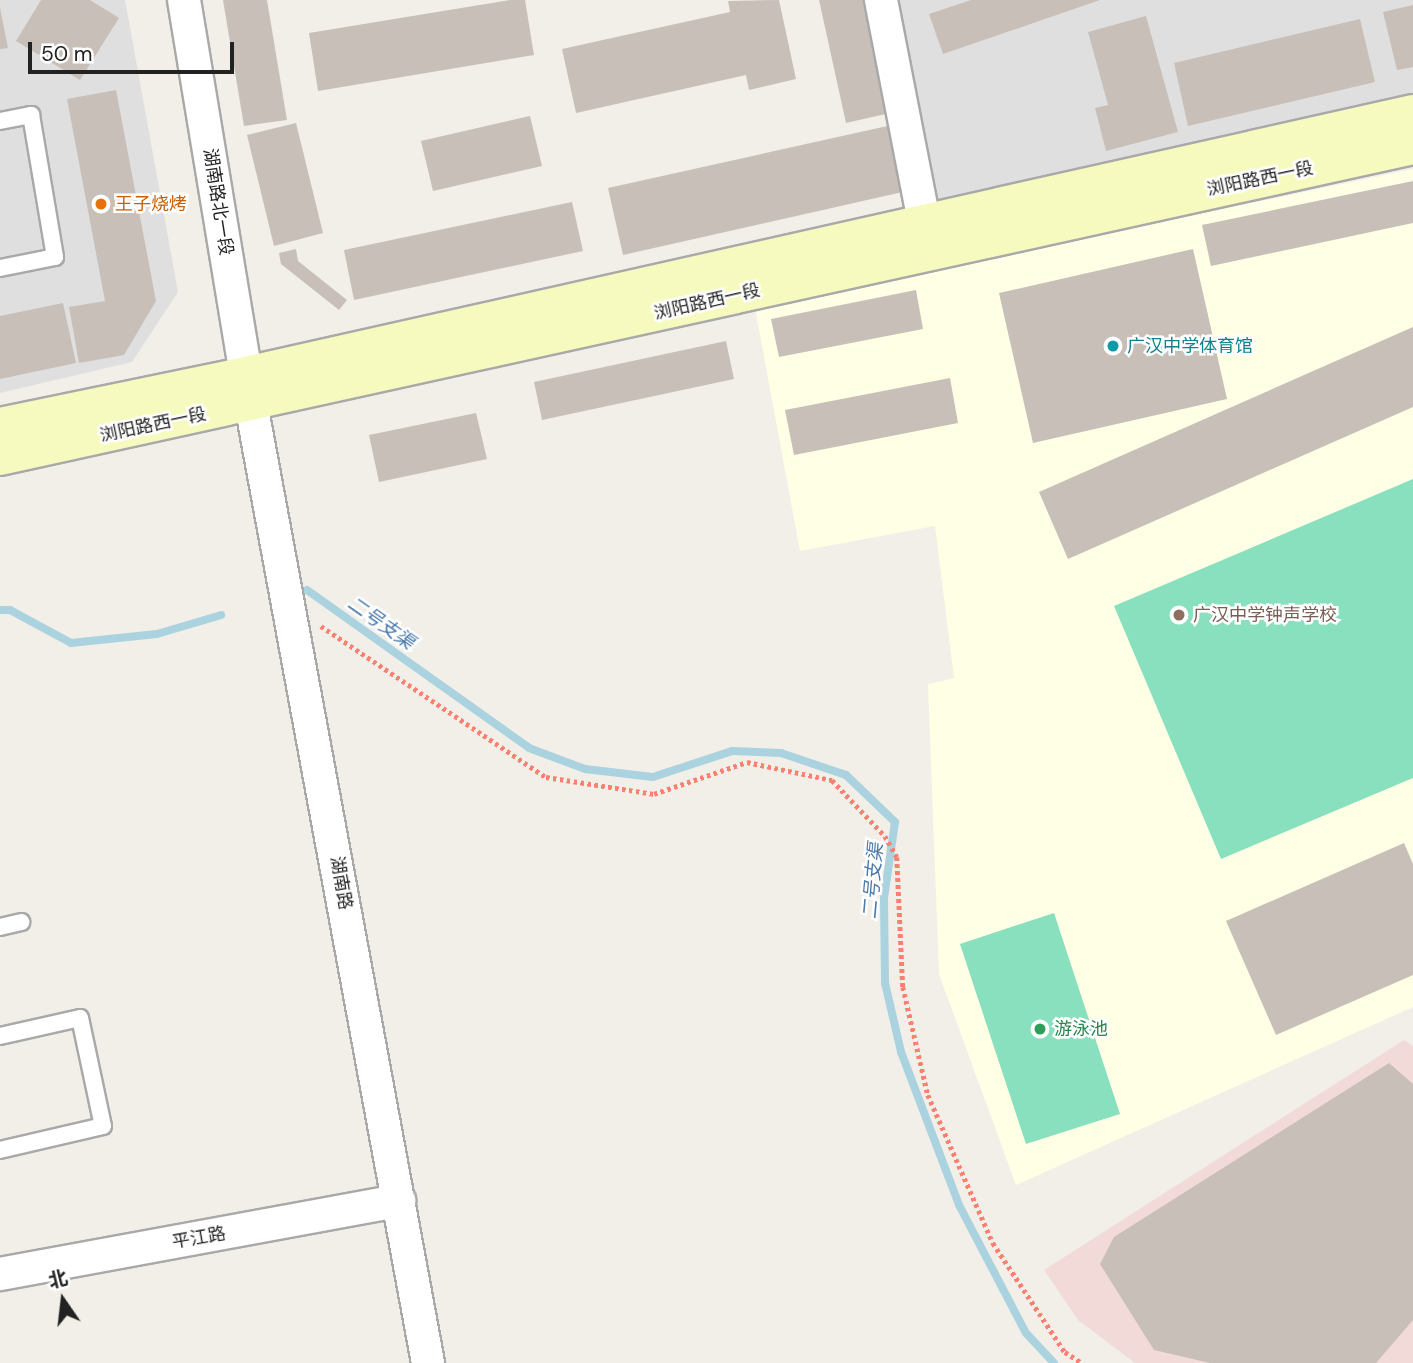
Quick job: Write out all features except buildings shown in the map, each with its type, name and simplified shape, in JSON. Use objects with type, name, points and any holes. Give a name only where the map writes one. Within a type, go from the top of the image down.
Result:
[{"type":"street","name":"湖南路北一段","points":[[184,0],[249,390]]},
{"type":"street","points":[[881,0],[927,237],[1413,114]]},
{"type":"street","name":"浏阳路西一段","points":[[0,456],[249,390],[927,237],[1413,145]]},
{"type":"street","points":[[0,426],[249,390]]},
{"type":"street","name":"湖南路","points":[[249,390],[291,606],[428,1363]]},
{"type":"street","name":"平江路","points":[[0,1274],[399,1201]]},
{"type":"lane","points":[[0,121],[31,115],[55,257],[0,268]]},
{"type":"lane","points":[[0,927],[21,922]]},
{"type":"lane","points":[[0,1036],[80,1017],[103,1126],[0,1150]]},
{"type":"path","points":[[291,606],[546,777],[654,794],[747,762],[832,780],[885,836],[897,857],[903,987],[928,1094],[993,1243],[1065,1352],[1082,1363]]},
{"type":"shaded area","points":[[0,0],[125,0],[178,292],[132,362],[0,393]]},
{"type":"shaded area","points":[[895,0],[1413,0],[1413,101],[936,215]]},
{"type":"shaded area","name":"广汉中学钟声学校","points":[[1413,169],[1413,1007],[1016,1185],[939,974],[928,684],[954,678],[935,526],[800,551],[755,308]]},
{"type":"shaded area","points":[[1404,1040],[1413,1046],[1413,1363],[1135,1363],[1078,1320],[1044,1270]]},
{"type":"green space","points":[[1413,479],[1413,778],[1221,859],[1114,606]]},
{"type":"green space","name":"游泳池","points":[[1054,913],[1120,1114],[1026,1144],[960,944]]},
{"type":"waterway","name":"二号支渠","points":[[307,590],[529,748],[585,769],[653,777],[732,751],[781,753],[846,775],[895,822],[884,898],[885,983],[901,1052],[959,1205],[1026,1333],[1054,1363]]},
{"type":"waterway","name":"二号支渠","points":[[0,610],[10,610],[71,643],[157,634],[221,615]]},
{"type":"place","name":"王子烧烤","points":[[101,204]]},
{"type":"place","name":"广汉中学体育馆","points":[[1113,346]]},
{"type":"place","name":"广汉中学钟声学校","points":[[1179,615]]},
{"type":"place","name":"游泳池","points":[[1040,1029]]}]
